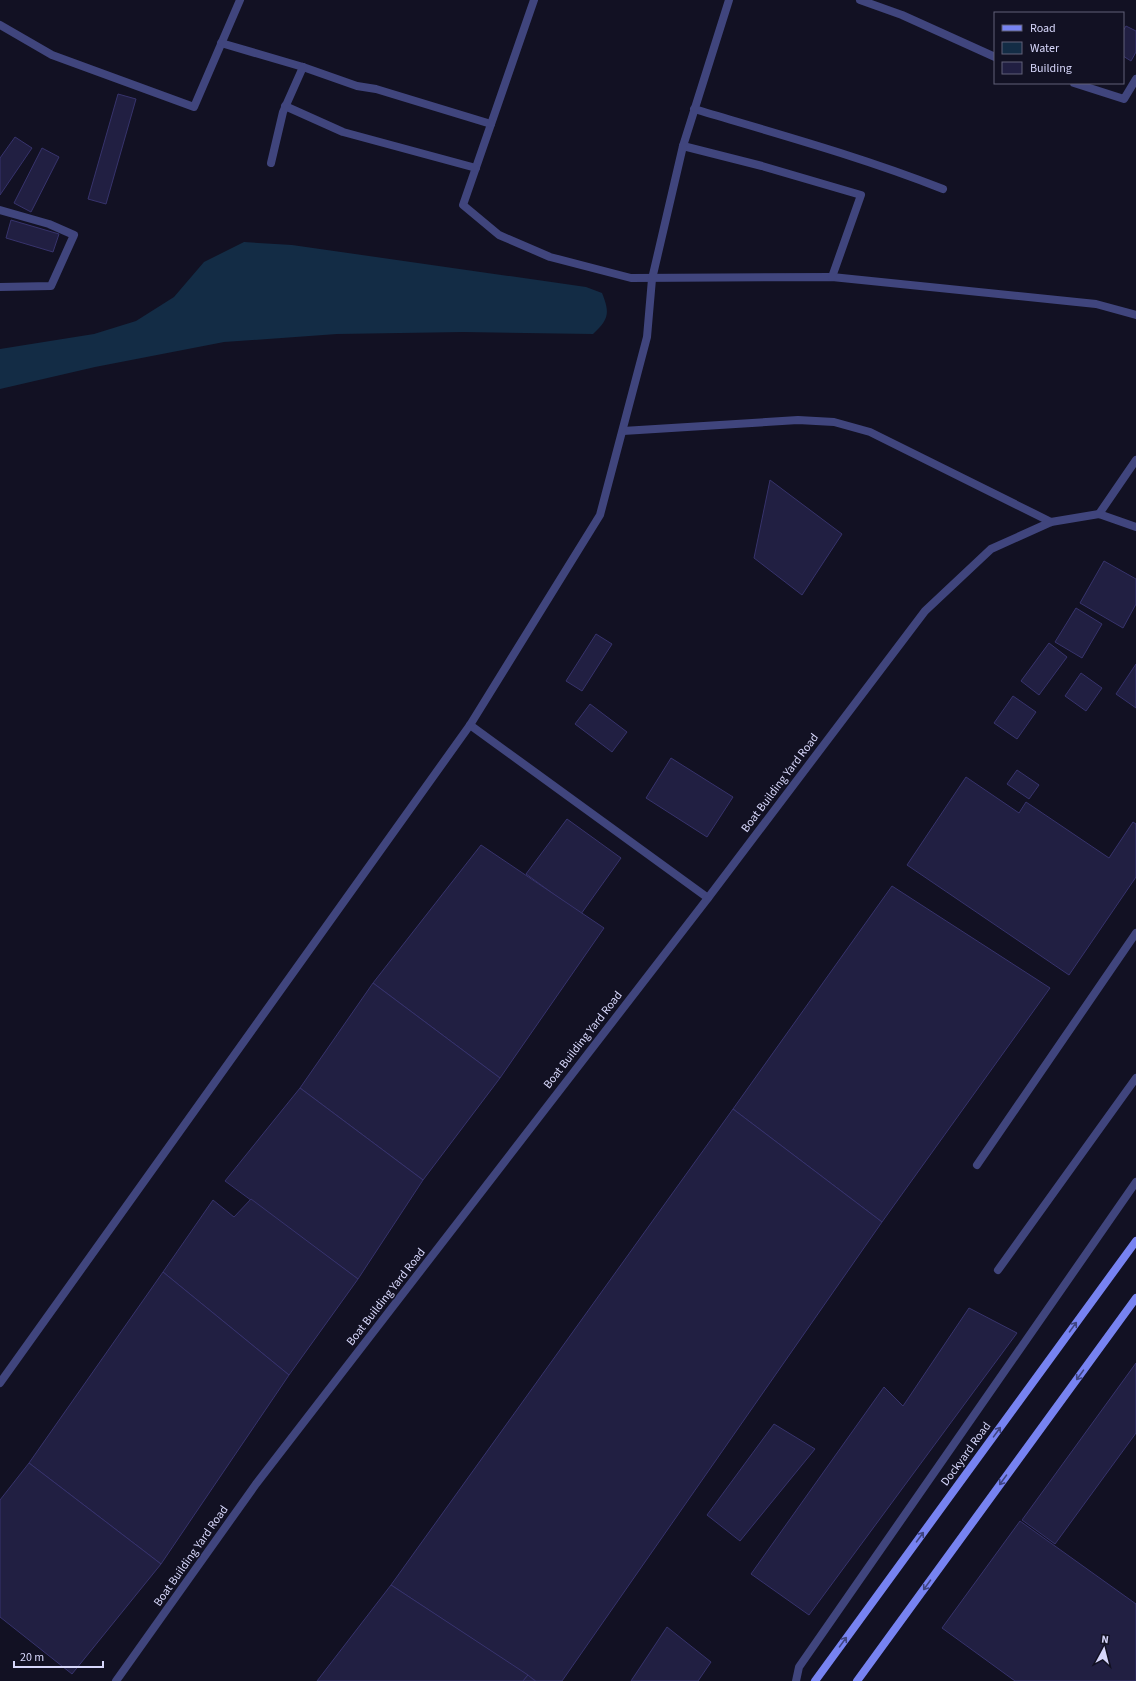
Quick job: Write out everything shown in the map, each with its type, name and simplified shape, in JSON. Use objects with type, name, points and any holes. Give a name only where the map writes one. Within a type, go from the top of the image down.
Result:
[{"type":"street","points":[[0,25],[52,55],[194,107],[240,0]]},
{"type":"street","points":[[534,0],[463,205],[499,235],[550,257],[652,282],[832,277],[1096,304],[1136,315]]},
{"type":"street","points":[[0,1383],[470,725],[600,515],[647,337],[652,282],[683,146],[729,0]]},
{"type":"street","points":[[860,0],[902,15],[994,56]]},
{"type":"street","points":[[221,43],[303,67],[357,86],[376,88],[491,124]]},
{"type":"street","points":[[271,163],[285,106],[303,67]]},
{"type":"street","points":[[1077,84],[1124,99],[1136,79]]},
{"type":"street","points":[[285,106],[343,132],[476,168]]},
{"type":"street","points":[[694,109],[887,167],[943,189]]},
{"type":"street","points":[[683,146],[762,166],[861,195],[832,277]]},
{"type":"street","points":[[0,210],[49,224],[74,235],[51,286],[0,287]]},
{"type":"street","points":[[623,431],[798,420],[834,422],[870,432],[1051,522]]},
{"type":"street","points":[[1099,514],[1136,460]]},
{"type":"street","name":"Boat Building Yard Road","points":[[116,1681],[256,1484],[708,898],[926,611],[991,549],[1051,522],[1099,514],[1136,527]]},
{"type":"street","points":[[470,725],[708,898]]},
{"type":"street","points":[[978,1165],[1136,933]]},
{"type":"street","points":[[998,1270],[1136,1078]]},
{"type":"street","points":[[796,1681],[799,1667],[1136,1182]]},
{"type":"street","name":"Dockyard Road","points":[[815,1681],[1136,1241]]},
{"type":"street","points":[[856,1681],[1136,1298]]},
{"type":"water","points":[[244,242],[292,245],[586,287],[602,293],[607,311],[605,320],[593,334],[463,332],[337,334],[224,342],[95,367],[0,389],[0,349],[94,334],[136,321],[174,297],[204,262]]},
{"type":"building","points":[[1126,26],[1136,31],[1136,52],[1131,61],[1124,57],[1124,29]]},
{"type":"building","points":[[118,94],[136,99],[106,204],[88,199]]},
{"type":"building","points":[[15,137],[32,148],[0,195],[0,158]]},
{"type":"building","points":[[42,148],[59,157],[31,212],[14,203]]},
{"type":"building","points":[[11,220],[59,234],[53,252],[6,238]]},
{"type":"building","points":[[770,480],[842,534],[802,595],[754,558]]},
{"type":"building","points":[[1104,561],[1136,579],[1136,604],[1123,628],[1080,603]]},
{"type":"building","points":[[1076,608],[1102,624],[1082,658],[1055,642]]},
{"type":"building","points":[[596,634],[612,644],[582,691],[566,681]]},
{"type":"building","points":[[1049,643],[1067,657],[1039,695],[1021,681]]},
{"type":"building","points":[[1136,664],[1136,708],[1116,694]]},
{"type":"building","points":[[1081,673],[1102,688],[1086,711],[1065,696]]},
{"type":"building","points":[[1013,696],[1036,712],[1017,739],[994,723]]},
{"type":"building","points":[[590,704],[627,732],[612,752],[575,724]]},
{"type":"building","points":[[671,758],[733,797],[707,837],[646,798]]},
{"type":"building","points":[[1017,770],[1039,785],[1029,799],[1007,784]]},
{"type":"building","points":[[966,777],[1019,813],[1026,802],[1109,858],[1133,822],[1136,824],[1136,877],[1069,975],[907,865]]},
{"type":"building","points":[[567,819],[621,858],[581,914],[526,874]]},
{"type":"building","points":[[481,845],[604,928],[500,1078],[373,983]]},
{"type":"building","points":[[892,886],[1050,988],[882,1222],[733,1109]]},
{"type":"building","points":[[373,983],[500,1078],[423,1180],[300,1088]]},
{"type":"building","points":[[300,1088],[423,1180],[358,1279],[225,1181]]},
{"type":"building","points":[[733,1109],[882,1222],[562,1681],[536,1681],[391,1585]]},
{"type":"building","points":[[251,1199],[358,1279],[289,1375],[163,1272],[213,1200],[234,1217]]},
{"type":"building","points":[[163,1272],[289,1375],[161,1564],[29,1463]]},
{"type":"building","points":[[969,1308],[1017,1333],[809,1615],[751,1574],[884,1387],[903,1406]]},
{"type":"building","points":[[1136,1363],[1136,1433],[1055,1544],[1022,1520]]},
{"type":"building","points":[[774,1424],[815,1449],[740,1541],[707,1515]]},
{"type":"building","points":[[29,1463],[161,1564],[72,1674],[0,1617],[0,1500]]},
{"type":"building","points":[[1020,1521],[1136,1604],[1136,1681],[1015,1681],[942,1628]]},
{"type":"building","points":[[391,1585],[528,1675],[523,1681],[317,1681]]},
{"type":"building","points":[[667,1627],[711,1662],[698,1681],[631,1681]]},
{"type":"building","points":[[528,1675],[535,1681],[523,1681]]}]
